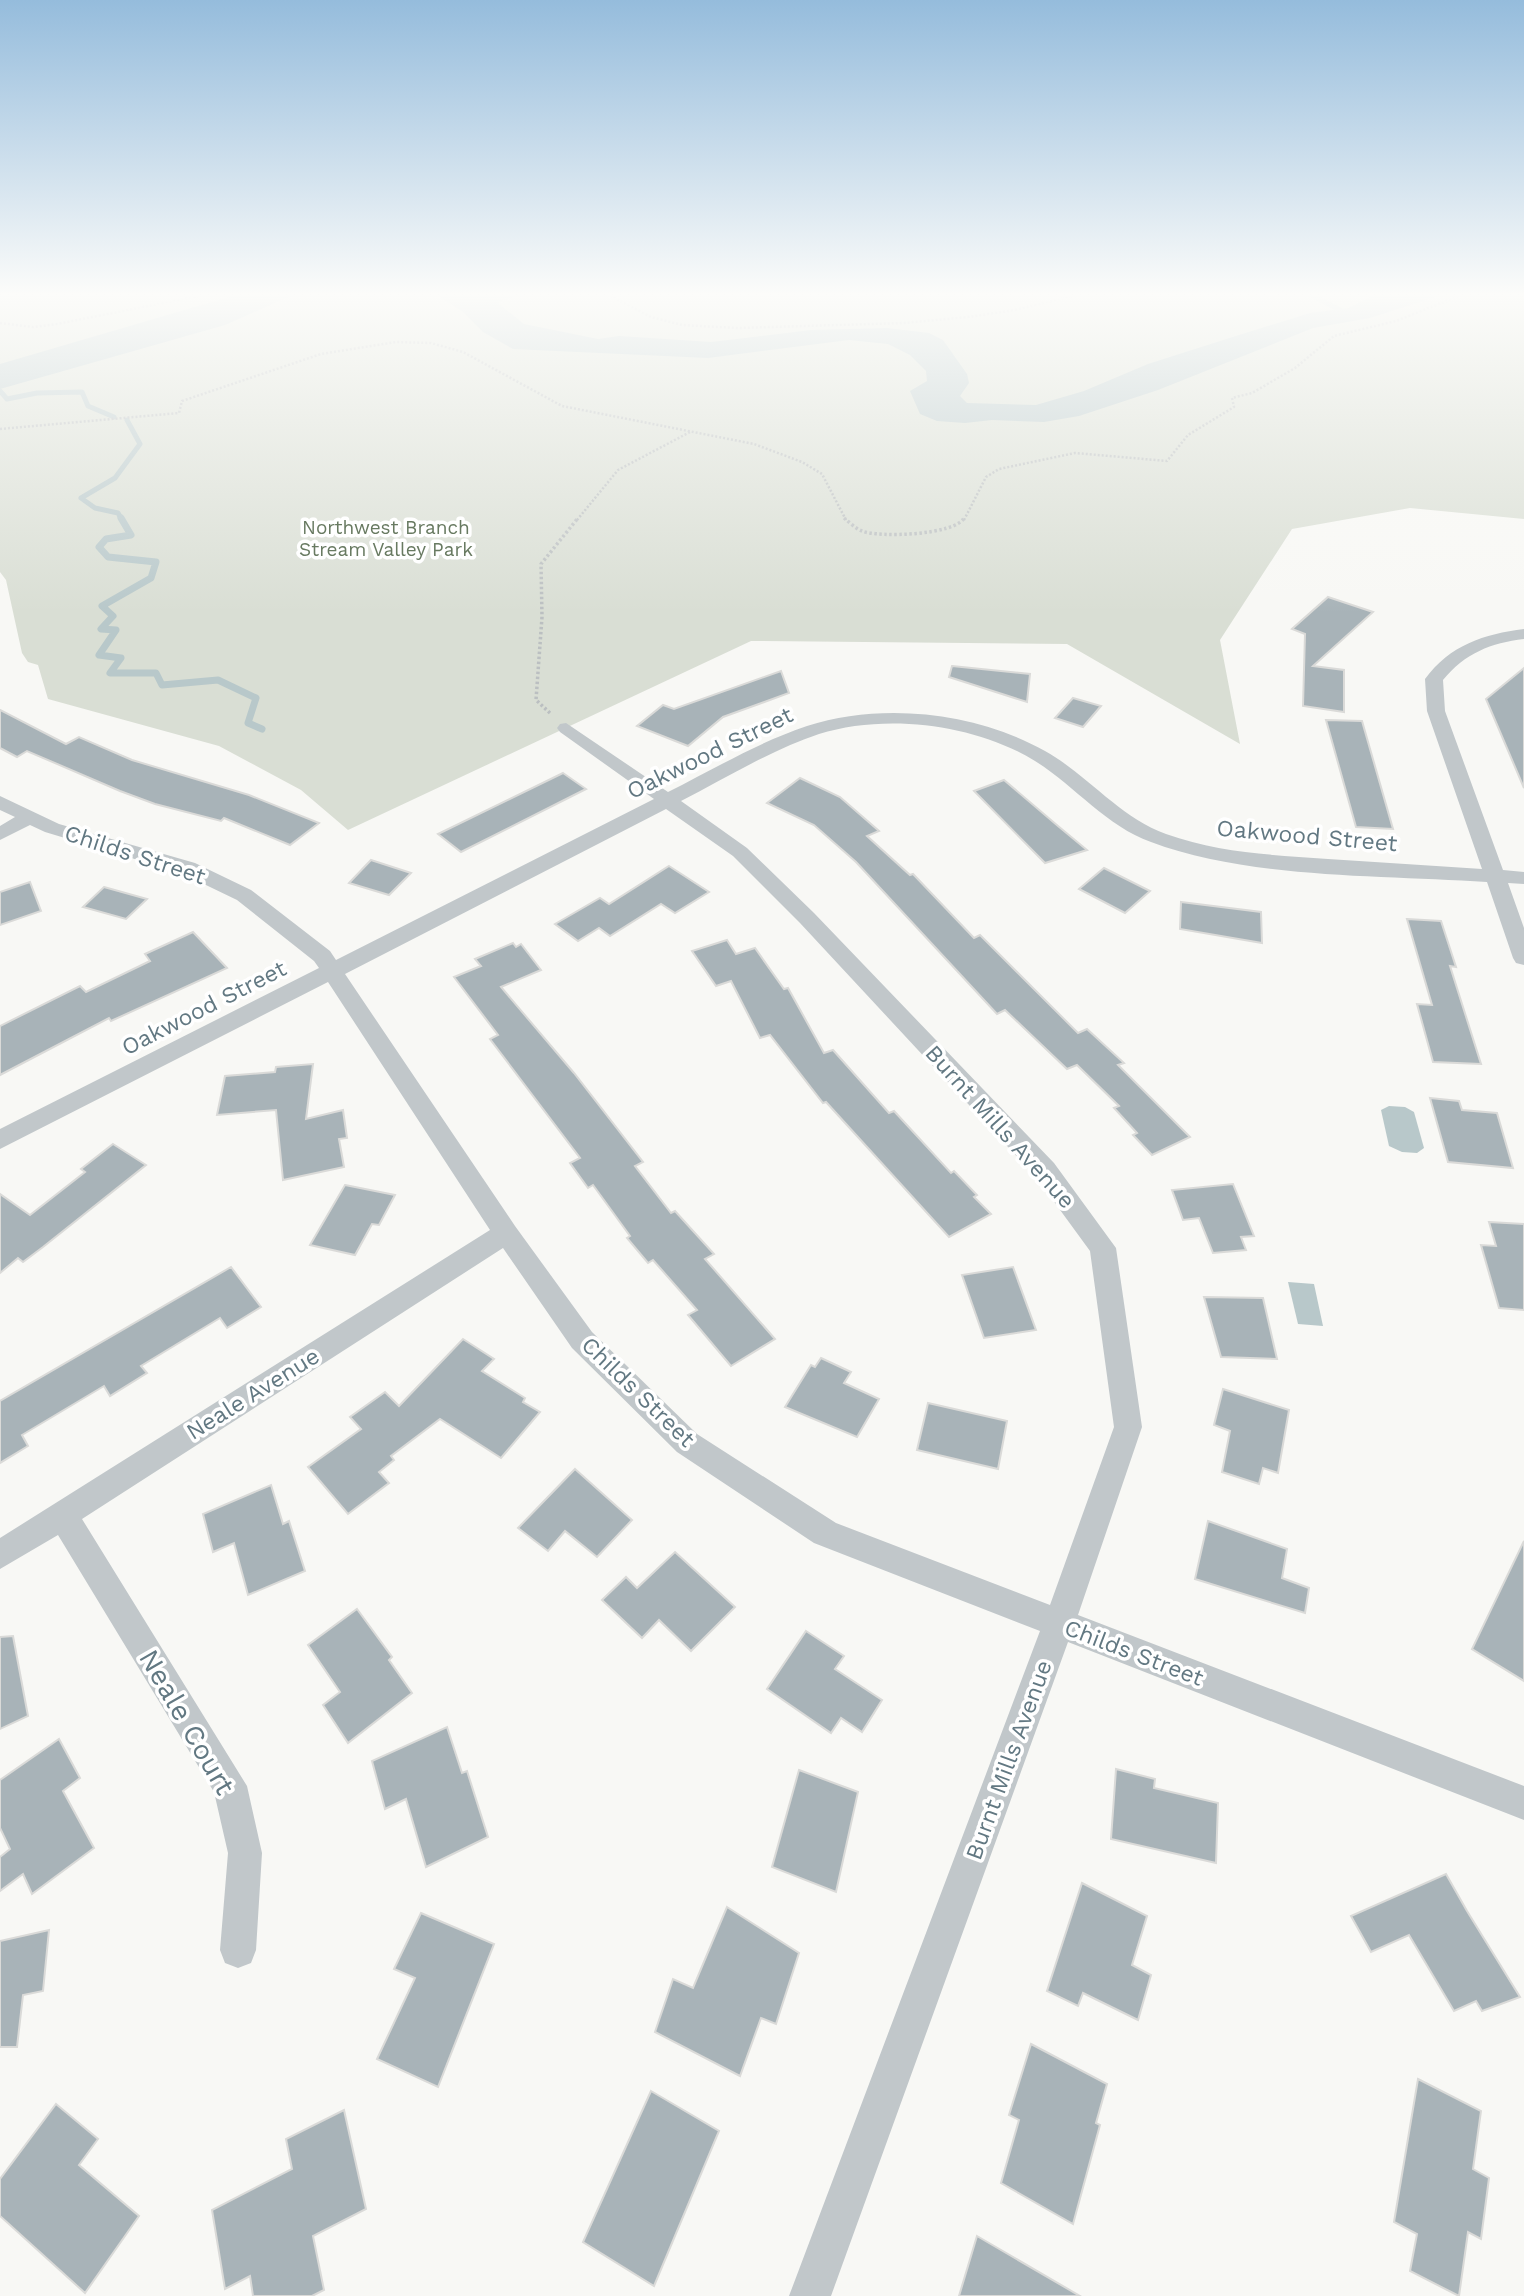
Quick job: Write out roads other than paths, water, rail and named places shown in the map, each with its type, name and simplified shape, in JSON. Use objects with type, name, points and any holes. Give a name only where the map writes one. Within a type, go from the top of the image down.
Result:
[{"type":"street","points":[[1524,634],[1492,638],[1460,653],[1450,658],[1434,678],[1436,711],[1524,958]]},
{"type":"street","name":"Oakwood Street","points":[[0,1140],[768,749],[817,729],[874,720],[925,720],[1002,738],[1062,769],[1135,828],[1202,851],[1247,860],[1524,878]]},
{"type":"street","name":"Burnt Mills Avenue","points":[[566,728],[740,852],[807,918],[1045,1170],[1103,1248],[1128,1427],[1059,1624],[810,2296]]},
{"type":"street","name":"Childs Street","points":[[0,802],[51,828],[188,869],[244,895],[322,956],[506,1233],[582,1340],[687,1444],[825,1533],[1524,1803]]},
{"type":"street","points":[[0,834],[29,817]]},
{"type":"street","name":"Neale Avenue","points":[[0,1555],[506,1233]]},
{"type":"street","name":"Neale Court","points":[[62,1514],[230,1786],[245,1853],[238,1950]]},
{"type":"waterway","points":[[85,399],[88,406],[114,417]]},
{"type":"waterway","points":[[122,520],[118,513],[95,508],[81,498],[115,478],[140,444],[127,420]]},
{"type":"waterway","points":[[121,518],[131,535],[106,539],[99,547],[108,557],[156,562],[151,578],[102,606],[113,616],[101,629],[116,630],[99,655],[121,658],[110,673],[156,673],[162,685],[218,680],[256,698],[248,723],[262,729]]},
{"type":"park label","name":"Northwest Branch Stream Valley Park","points":[[386,538]]}]
